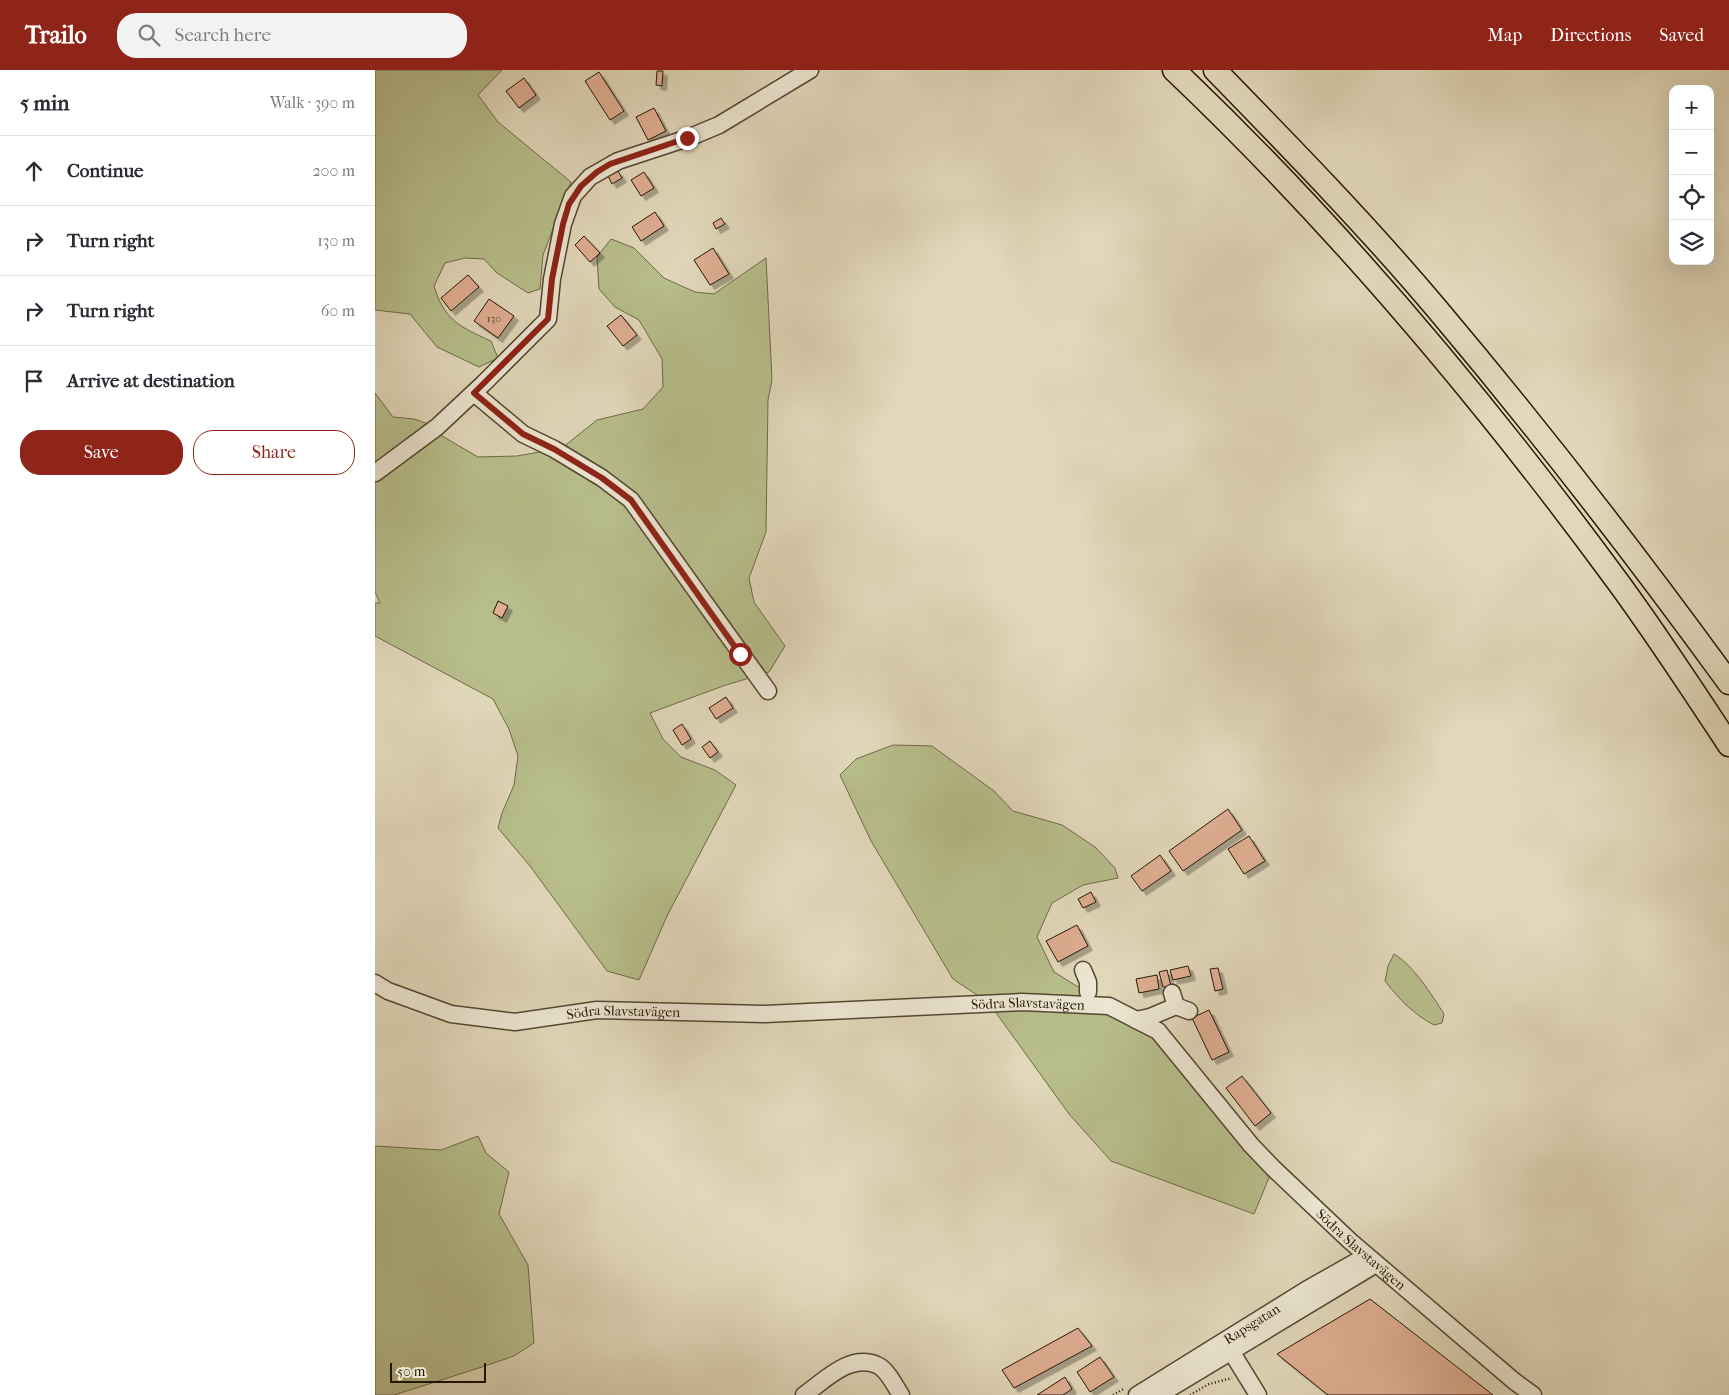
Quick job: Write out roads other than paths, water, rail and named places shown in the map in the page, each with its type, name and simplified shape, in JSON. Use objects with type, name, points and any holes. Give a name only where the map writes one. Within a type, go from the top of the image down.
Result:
[{"type":"highway","points":[[1174,70],[1302,199],[1516,447],[1617,579],[1729,745]]},
{"type":"highway","points":[[1215,70],[1321,179],[1436,308],[1642,564],[1729,683]]},
{"type":"street","points":[[375,473],[437,427],[548,319],[552,279],[563,224],[573,196],[584,183],[610,164],[719,125],[810,70]]},
{"type":"street","points":[[474,393],[523,434],[554,449],[602,478],[631,500],[768,690]]},
{"type":"street","points":[[1083,970],[1088,982],[1087,992]]},
{"type":"street","name":"Södra Slavstavägen","points":[[375,983],[388,991],[451,1014],[515,1022],[597,1010],[765,1014],[1022,1002],[1109,1006],[1158,1031],[1251,1145],[1371,1260],[1533,1395]]},
{"type":"street","points":[[1136,1020],[1150,1017],[1179,1004]]},
{"type":"street","name":"Rapsgatan","points":[[1137,1395],[1228,1346],[1371,1260]]},
{"type":"street","points":[[1228,1346],[1258,1395]]},
{"type":"street","name":"Rapsgatan","points":[[1159,1395],[1228,1346]]},
{"type":"street","points":[[804,1395],[847,1365],[863,1362],[878,1365],[891,1378],[901,1395]]}]
